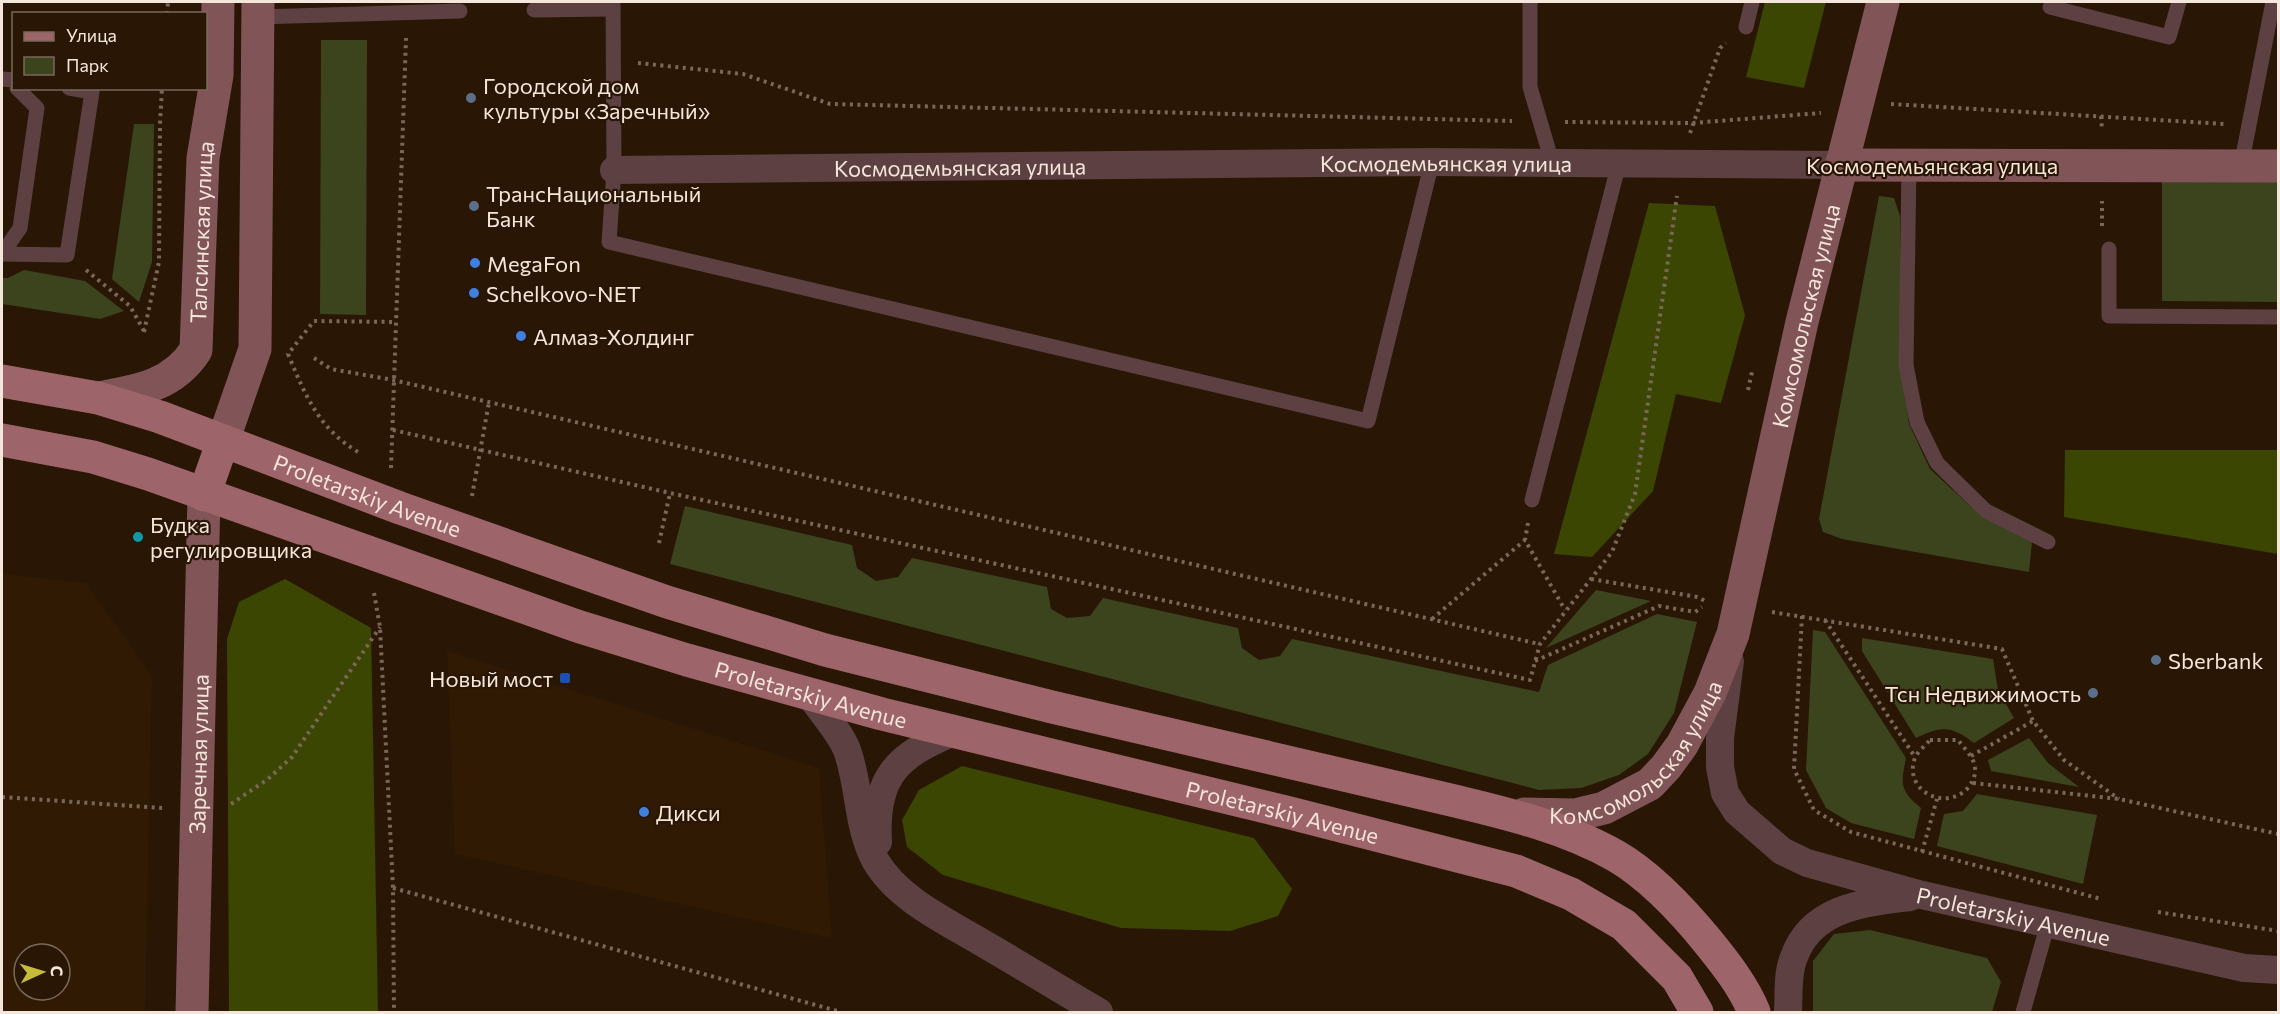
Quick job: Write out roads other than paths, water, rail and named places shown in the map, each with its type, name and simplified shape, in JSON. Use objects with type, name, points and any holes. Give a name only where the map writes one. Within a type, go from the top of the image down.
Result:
[{"type":"main road","name":"Proletarskiy Avenue","points":[[2,381],[98,398],[160,417],[400,508],[601,579],[667,602],[825,650],[1498,812],[1586,842],[1615,855],[1631,866],[1674,904],[1700,932],[1737,981],[1754,1012]]},
{"type":"main road","name":"Proletarskiy Avenue","points":[[2,440],[93,457],[577,626],[687,660],[809,694],[1516,871],[1571,894],[1624,925],[1677,978],[1697,1012]]},
{"type":"main road","points":[[204,495],[223,441]]},
{"type":"street","name":"Талсинская улица","points":[[98,398],[131,392],[173,376],[188,362],[196,350],[203,158],[217,75],[218,2]]},
{"type":"street","name":"Комсомольская улица","points":[[1760,833],[1737,812],[1725,793],[1720,767],[1720,738],[1733,634],[1802,322],[1883,2]]},
{"type":"street","points":[[223,441],[255,349],[258,9]]},
{"type":"street","name":"Космодемьянская улица","points":[[614,170],[1432,162],[2278,166]]},
{"type":"street","name":"Заречная улица","points":[[192,1012],[204,495]]},
{"type":"street","name":"Комсомольская улица","points":[[1498,812],[1541,816],[1575,815],[1604,808],[1650,784],[1666,767],[1699,717],[1733,634]]},
{"type":"street","points":[[809,694],[846,748],[856,783],[862,823],[868,843],[875,860],[896,885],[945,920],[1099,1012]]},
{"type":"street","points":[[896,885],[878,843],[878,811],[885,782],[895,767],[910,754],[927,743],[956,731]]},
{"type":"street","name":"Proletarskiy Avenue","points":[[1760,833],[1782,850],[1807,863],[1922,895],[2244,968],[2278,970]]},
{"type":"street","points":[[1788,1012],[1793,958],[1805,934],[1818,922],[1841,911],[1874,902],[1922,895]]},
{"type":"street","points":[[2244,968],[2278,987]]},
{"type":"lane","points":[[1530,2],[1530,87],[1552,162]]},
{"type":"lane","points":[[1746,27],[1752,2]]},
{"type":"lane","points":[[2050,7],[2169,37],[2179,2]]},
{"type":"lane","points":[[2241,166],[2273,2]]},
{"type":"lane","points":[[534,10],[613,5],[614,170],[609,242],[1368,421],[1432,162]]},
{"type":"lane","points":[[258,9],[406,13],[460,11]]},
{"type":"lane","points":[[2,254],[20,228],[37,108],[18,90]]},
{"type":"lane","points":[[2,254],[67,255],[92,92],[80,90]]},
{"type":"lane","points":[[1533,500],[1619,163]]},
{"type":"lane","points":[[1909,164],[1906,365],[1917,422],[1937,463],[1986,512],[2048,542]]},
{"type":"lane","points":[[2109,249],[2109,316],[2278,317]]},
{"type":"lane","points":[[2023,1012],[2048,923]]},
{"type":"place","name":"Городской дом культуры «Заречный»","points":[[471,98]]},
{"type":"place","name":"ТрансНациональный Банк","points":[[474,206]]},
{"type":"place","name":"MegaFon","points":[[475,263]]},
{"type":"place","name":"Schelkovo-NET","points":[[474,293]]},
{"type":"place","name":"Алмаз-Холдинг","points":[[521,336]]},
{"type":"place","name":"Будка регулировщика","points":[[138,537]]},
{"type":"place","name":"Sberbank","points":[[2156,660]]},
{"type":"place","name":"Новый мост","points":[[565,678]]},
{"type":"place","name":"Тсн Недвижимость","points":[[2093,693]]},
{"type":"place","name":"Дикси","points":[[644,812]]}]
